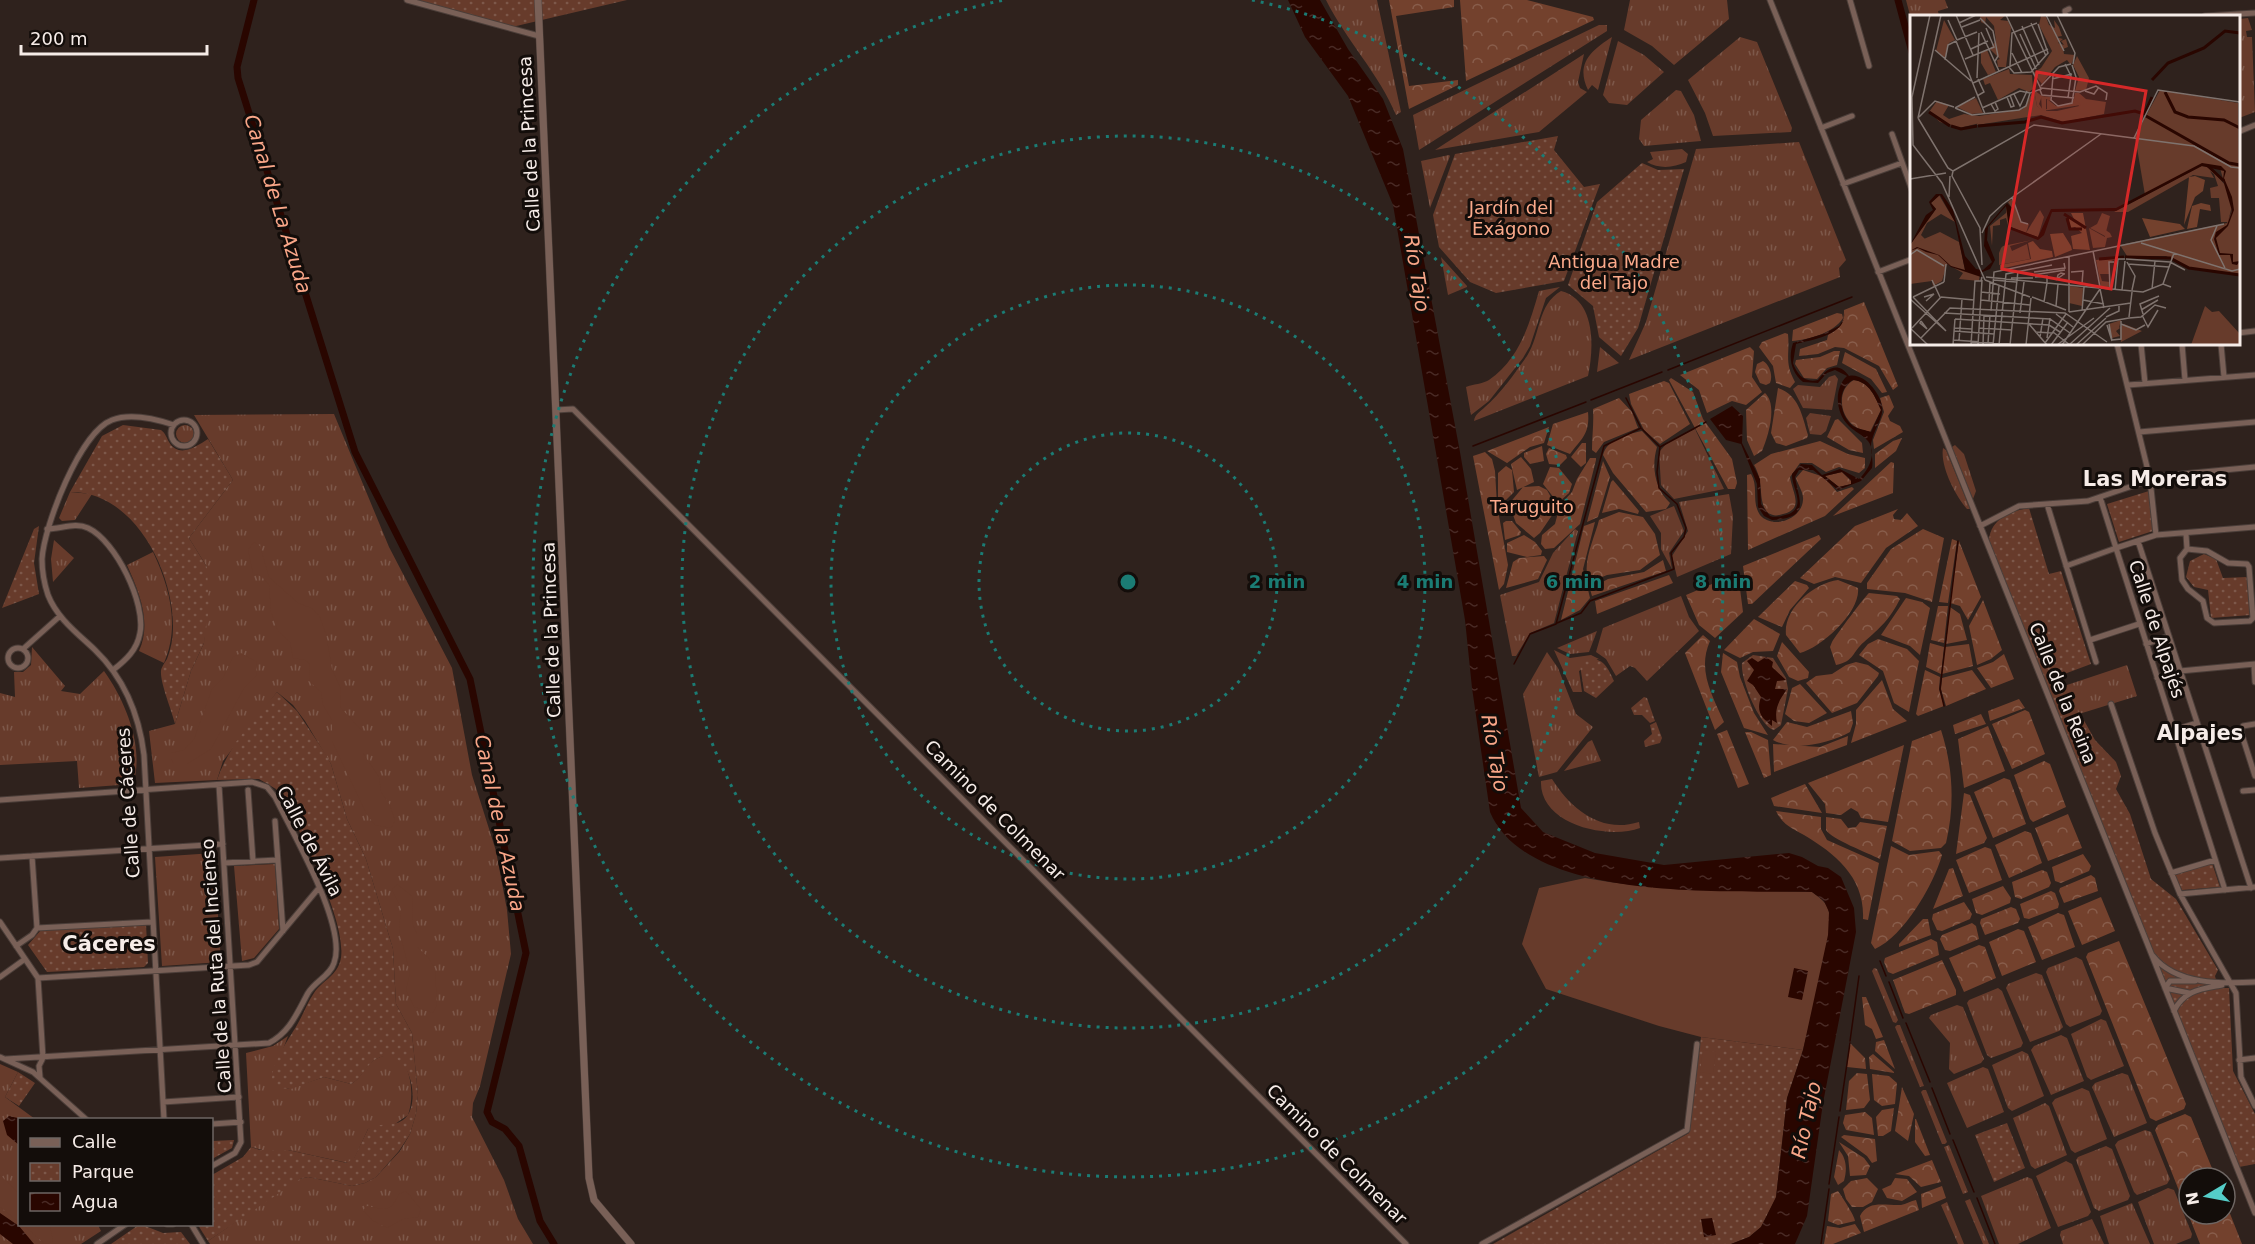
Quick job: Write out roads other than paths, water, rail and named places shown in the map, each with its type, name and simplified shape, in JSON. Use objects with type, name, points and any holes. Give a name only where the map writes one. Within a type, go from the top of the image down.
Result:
[{"type":"street","points":[[407,0],[539,36]]},
{"type":"street","name":"Calle de la Princesa","points":[[538,0],[589,1178],[594,1200],[631,1244]]},
{"type":"street","name":"Calle de la Reina","points":[[1770,0],[2255,1213]]},
{"type":"street","points":[[1850,0],[1869,66]]},
{"type":"street","points":[[2066,15],[2065,11],[2069,9]]},
{"type":"street","points":[[2222,15],[2255,13]]},
{"type":"street","points":[[1821,128],[1852,116]]},
{"type":"street","points":[[2240,131],[2255,125]]},
{"type":"street","points":[[1892,134],[1910,187]]},
{"type":"street","points":[[1843,184],[1902,163]]},
{"type":"street","points":[[1878,272],[1910,259]]},
{"type":"street","points":[[2240,333],[2255,331]]},
{"type":"street","points":[[2117,345],[2150,479],[2157,535]]},
{"type":"street","points":[[2141,345],[2145,383]]},
{"type":"street","points":[[2182,345],[2185,380]]},
{"type":"street","points":[[2221,345],[2224,377]]},
{"type":"street","points":[[2128,385],[2255,375]]},
{"type":"street","name":"Camino de Colmenar","points":[[556,410],[573,409],[1406,1244]]},
{"type":"street","name":"Calle de Cáceres","points":[[164,1118],[140,725],[129,696],[113,670],[60,616],[48,596],[42,558],[52,510],[88,441],[101,426],[112,420],[132,417],[174,425],[184,421],[192,423],[196,430],[193,442],[186,446],[175,442],[171,435],[174,425]]},
{"type":"street","points":[[2139,432],[2255,422]]},
{"type":"street","points":[[1980,526],[2010,509],[2088,501],[2150,479],[2255,468]]},
{"type":"street","name":"Calle de Alpajés","points":[[2100,496],[2225,890]]},
{"type":"street","points":[[2047,504],[2097,662]]},
{"type":"street","points":[[47,529],[79,525],[89,528],[113,550],[126,574],[138,607],[141,627],[134,651],[113,670]]},
{"type":"street","points":[[2066,566],[2157,535],[2255,527]]},
{"type":"street","points":[[2186,534],[2187,549],[2180,558],[2182,580],[2188,589],[2203,601],[2210,621],[2218,623],[2250,621],[2253,618],[2247,564],[2228,563],[2207,551],[2187,549]]},
{"type":"street","points":[[2138,541],[2253,888],[2180,894]]},
{"type":"street","points":[[23,649],[60,616]]},
{"type":"street","points":[[2090,640],[2139,624]]},
{"type":"street","points":[[2146,644],[2169,636]]},
{"type":"street","points":[[2157,678],[2180,670],[2254,664],[2255,682]]},
{"type":"street","points":[[2111,704],[2180,894],[2236,993],[2241,1077],[2255,1106]]},
{"type":"street","points":[[2174,730],[2197,723]]},
{"type":"street","points":[[2255,724],[2243,726],[2241,732],[2255,776]]},
{"type":"street","name":"Calle de Ávila","points":[[0,800],[257,783],[271,790],[329,911],[335,934],[336,953],[332,967],[309,990],[282,1036],[269,1043],[43,1058],[3,1058]]},
{"type":"street","name":"Calle de la Ruta del Incienso","points":[[213,1165],[239,1148],[241,1122],[219,785]]},
{"type":"street","points":[[248,790],[253,861]]},
{"type":"street","points":[[2243,791],[2255,790]]},
{"type":"street","points":[[275,820],[283,931]]},
{"type":"street","points":[[0,858],[223,844]]},
{"type":"street","points":[[16,946],[32,935],[37,928],[32,856]]},
{"type":"street","points":[[224,863],[277,860]]},
{"type":"street","points":[[2171,873],[2215,860]]},
{"type":"street","points":[[38,978],[249,965],[257,962],[318,889]]},
{"type":"street","points":[[37,928],[152,921]]},
{"type":"street","points":[[0,922],[38,978],[43,1058],[39,1066],[40,1077]]},
{"type":"street","points":[[2151,952],[2169,968],[2200,981]]},
{"type":"street","points":[[0,977],[25,959]]},
{"type":"street","points":[[2232,983],[2188,993],[2165,988],[2170,981],[2255,982]]},
{"type":"street","points":[[2174,1011],[2179,1001],[2188,993]]},
{"type":"street","points":[[1482,1244],[1687,1130],[1697,1044]]},
{"type":"street","points":[[3,1058],[40,1077],[86,1118]]},
{"type":"street","points":[[2239,1060],[2255,1058]]},
{"type":"street","points":[[163,1102],[239,1097]]},
{"type":"street","points":[[213,1124],[241,1122]]},
{"type":"street","points":[[97,1244],[123,1226]]},
{"type":"street","points":[[191,1226],[203,1244]]},
{"type":"water","name":"Río Tajo","points":[[1288,0],[1320,0],[1348,49],[1383,99],[1403,149],[1460,452],[1521,808],[1543,832],[1595,853],[1664,865],[1789,853],[1828,868],[1841,877],[1854,908],[1856,932],[1823,1103],[1807,1216],[1795,1244],[1731,1244],[1749,1237],[1761,1227],[1776,1197],[1787,1098],[1803,1050],[1828,935],[1829,912],[1824,901],[1812,892],[1684,890],[1634,886],[1587,877],[1545,863],[1512,842],[1490,812],[1472,688],[1465,620],[1393,205],[1348,96],[1305,37]]},
{"type":"water","points":[[1843,320],[1840,327],[1827,335],[1796,344],[1793,363],[1805,379],[1818,380],[1825,372],[1837,368],[1845,371],[1849,376],[1861,378],[1873,387],[1880,400],[1882,413],[1871,448],[1868,441],[1851,428],[1841,415],[1838,394],[1847,376],[1835,370],[1827,373],[1818,383],[1803,382],[1796,374],[1792,364],[1793,343],[1823,334],[1839,326]],"holes":[[[1853,380],[1868,387],[1881,410],[1871,432],[1853,426],[1842,409],[1844,389]]]},
{"type":"water","points":[[1732,406],[1743,416],[1742,443],[1760,479],[1761,504],[1772,517],[1789,514],[1797,506],[1792,474],[1801,464],[1812,465],[1822,475],[1840,469],[1859,479],[1869,466],[1872,455],[1872,468],[1861,481],[1838,490],[1813,470],[1799,470],[1795,477],[1800,507],[1793,516],[1772,520],[1764,516],[1758,507],[1757,484],[1741,444],[1726,440],[1710,419]],"holes":[[[1842,472],[1851,480],[1851,484],[1839,487],[1825,476]]]},
{"type":"water","points":[[1766,657],[1773,662],[1772,667],[1786,680],[1777,681],[1775,689],[1787,689],[1778,705],[1777,723],[1772,720],[1772,726],[1760,714],[1761,697],[1753,685],[1747,681],[1754,670],[1747,661],[1752,658],[1758,662]]},
{"type":"water","points":[[1794,968],[1808,971],[1802,1000],[1788,997]]},
{"type":"water","points":[[9,1116],[18,1118],[18,1144],[7,1135],[3,1121]]},
{"type":"water","points":[[0,1213],[19,1226],[34,1244],[13,1244],[0,1234]]},
{"type":"water","points":[[1712,1218],[1716,1235],[1704,1237],[1701,1219]]},
{"type":"waterway","name":"Canal de la Azuda","points":[[254,0],[237,67],[238,78],[355,452],[470,679],[526,953],[487,1112],[492,1122],[505,1129],[519,1146],[540,1221],[554,1244]]},
{"type":"waterway","points":[[1898,0],[1910,45]]},
{"type":"waterway","points":[[1668,370],[1852,297]]},
{"type":"waterway","points":[[1591,400],[1662,372]]},
{"type":"waterway","points":[[1514,664],[1530,634],[1556,624],[1604,446],[1641,428],[1626,398]]},
{"type":"waterway","points":[[1473,446],[1586,402]]},
{"type":"waterway","points":[[1660,447],[1706,422]]},
{"type":"waterway","points":[[1557,623],[1581,613],[1590,601],[1674,569],[1671,553],[1684,537],[1686,528],[1677,504],[1659,488],[1657,472],[1660,447],[1642,429]]},
{"type":"waterway","points":[[1944,706],[1940,689],[1958,541]]},
{"type":"waterway","points":[[1880,961],[1886,976]]},
{"type":"waterway","points":[[1850,1041],[1859,976]]},
{"type":"waterway","points":[[1889,982],[1903,1018]]},
{"type":"waterway","points":[[1906,1023],[1930,1082]]},
{"type":"waterway","points":[[1840,1111],[1850,1043]]},
{"type":"waterway","points":[[1932,1088],[1950,1134]]},
{"type":"waterway","points":[[1829,1184],[1839,1117]]},
{"type":"waterway","points":[[1953,1140],[1974,1192]]},
{"type":"waterway","points":[[1821,1244],[1829,1189]]},
{"type":"waterway","points":[[1977,1198],[1995,1244]]},
{"type":"district","name":"Las Moreras","points":[[2155,479]]},
{"type":"district","name":"Alpajes","points":[[2200,733]]},
{"type":"district","name":"Cáceres","points":[[109,944]]},
{"type":"water label","name":"Canal de La Azuda","points":[[278,204]]},
{"type":"park label","name":"Jardín del Exágono","points":[[1511,217]]},
{"type":"park label","name":"Antigua Madre del Tajo","points":[[1614,271]]},
{"type":"park label","name":"Taruguito","points":[[1532,506]]}]
